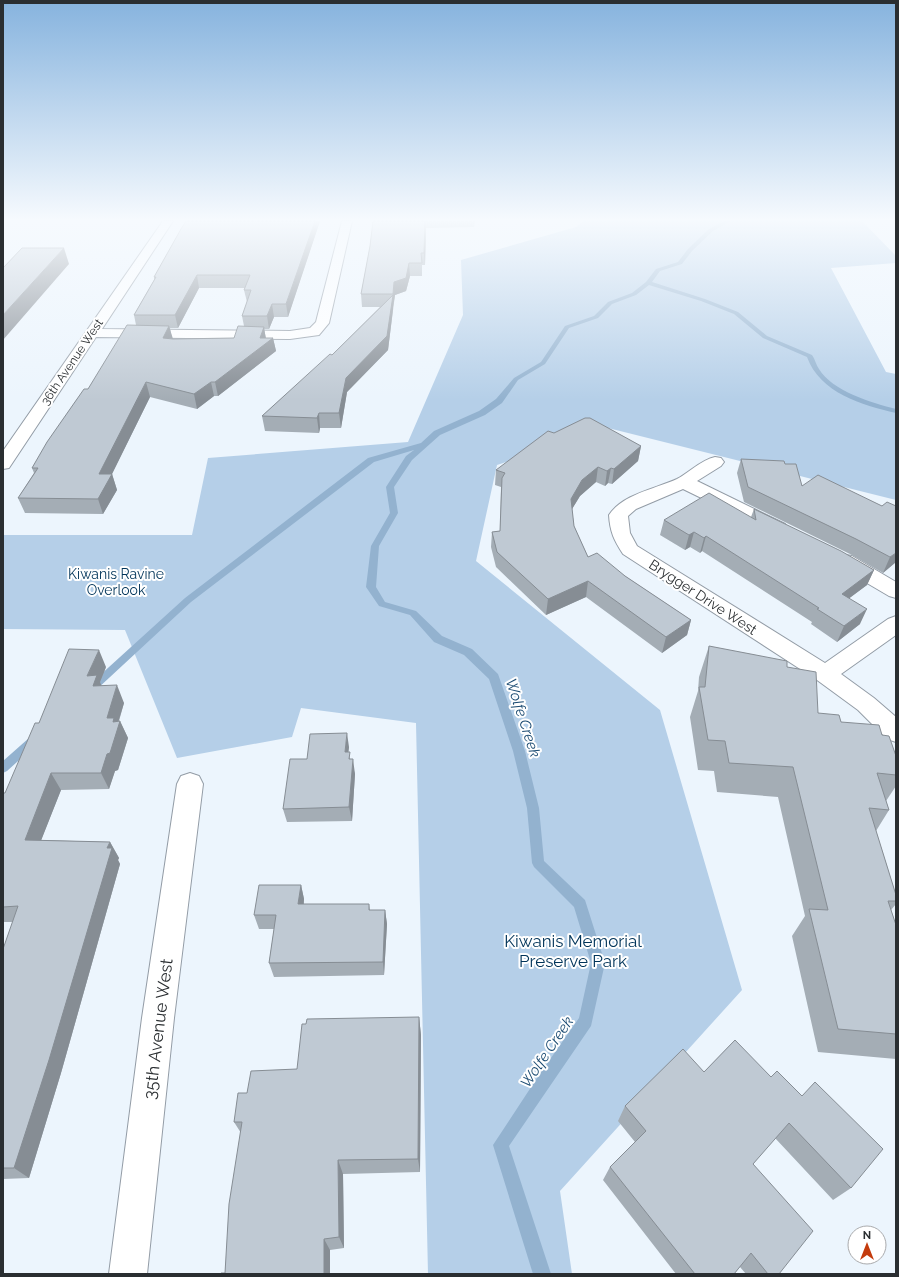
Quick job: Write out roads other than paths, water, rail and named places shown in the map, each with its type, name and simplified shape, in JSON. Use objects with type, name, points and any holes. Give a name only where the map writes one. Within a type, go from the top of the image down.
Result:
[{"type":"street","name":"36th Avenue West","points":[[3,464],[127,281]]},
{"type":"street","points":[[91,333],[290,335],[314,332],[322,323],[333,281]]},
{"type":"street","name":"Brygger Drive West","points":[[715,462],[684,482],[629,505],[618,515],[620,533],[630,550],[825,674],[866,704],[896,732]]},
{"type":"street","points":[[684,482],[794,536]]},
{"type":"street","points":[[828,553],[896,590]]},
{"type":"street","points":[[825,674],[896,624]]},
{"type":"street","name":"35th Avenue West","points":[[128,1274],[158,1018],[190,784]]},
{"type":"waterway","name":"Wolfe Creek","points":[[542,1274],[501,1145],[544,1080],[586,1021],[598,963],[580,904],[538,863],[533,808],[519,751],[494,677],[468,652],[438,639],[413,613],[382,604],[371,587],[375,546],[394,513],[390,487],[409,458],[437,433],[482,413],[499,401],[516,379],[543,363],[567,327],[596,317],[610,303],[634,294],[648,283]]},
{"type":"waterway","points":[[648,283],[703,300],[736,313],[765,337],[810,356],[817,371],[834,387],[854,398],[896,411]]},
{"type":"waterway","points":[[92,687],[188,600],[371,460],[421,445]]},
{"type":"waterway","points":[[3,768],[33,741]]},
{"type":"park label","name":"Kiwanis Ravine Overlook","points":[[116,582]]},
{"type":"park label","name":"Kiwanis Memorial Preserve Park","points":[[573,951]]}]
